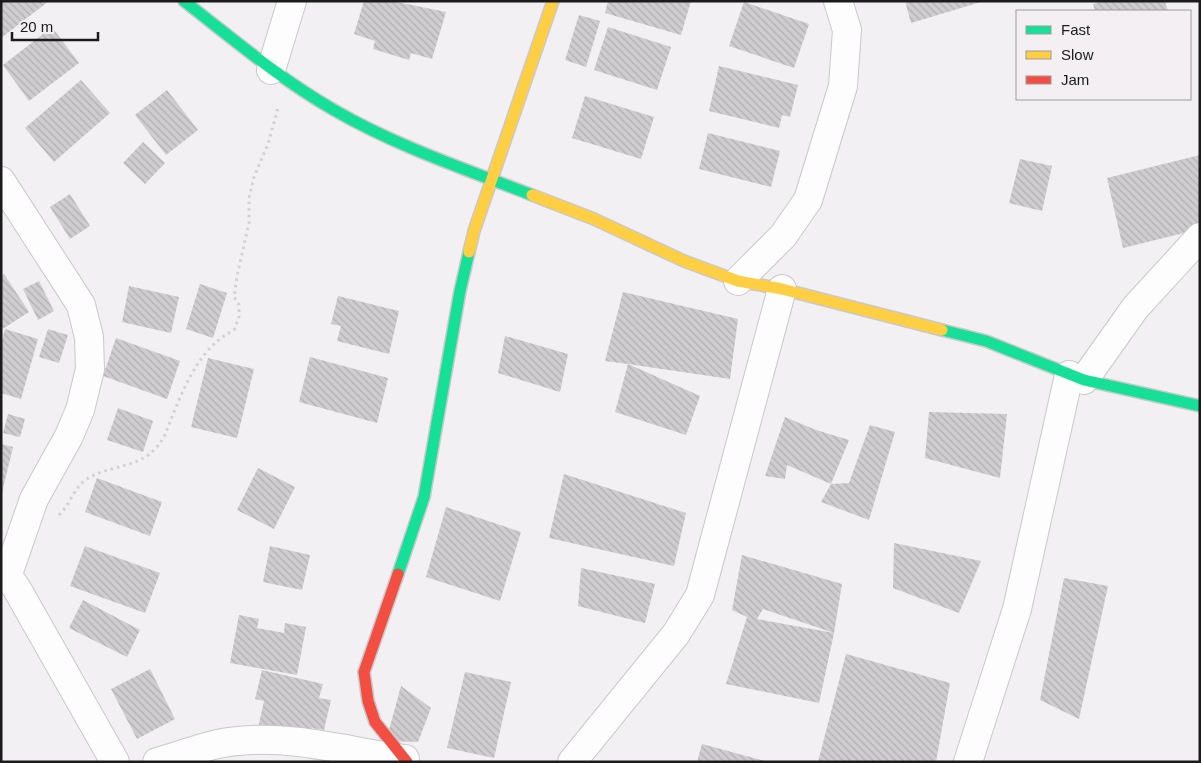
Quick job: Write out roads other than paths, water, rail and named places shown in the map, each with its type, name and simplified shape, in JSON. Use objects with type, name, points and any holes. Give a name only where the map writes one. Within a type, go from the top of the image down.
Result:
[{"type":"street","points":[[184,1],[279,76],[335,110],[401,144],[493,178],[594,219],[684,261],[738,281],[782,289],[986,341],[1077,377],[1200,406]]},
{"type":"street","points":[[279,76],[292,1]]},
{"type":"street","points":[[406,760],[386,741],[374,721],[366,698],[364,672],[424,497],[460,291],[474,231],[553,1]]},
{"type":"street","points":[[738,281],[783,236],[808,200],[843,86],[847,30],[838,1]]},
{"type":"street","points":[[1,181],[81,305],[89,337],[90,369],[80,410],[69,436],[34,499],[20,539],[5,570],[115,762]]},
{"type":"street","points":[[968,762],[1016,609],[1077,377],[1135,308],[1200,238]]},
{"type":"street","points":[[572,762],[676,634],[700,595],[782,289]]},
{"type":"street","points":[[157,762],[207,746],[239,740],[310,743],[406,760]]}]
